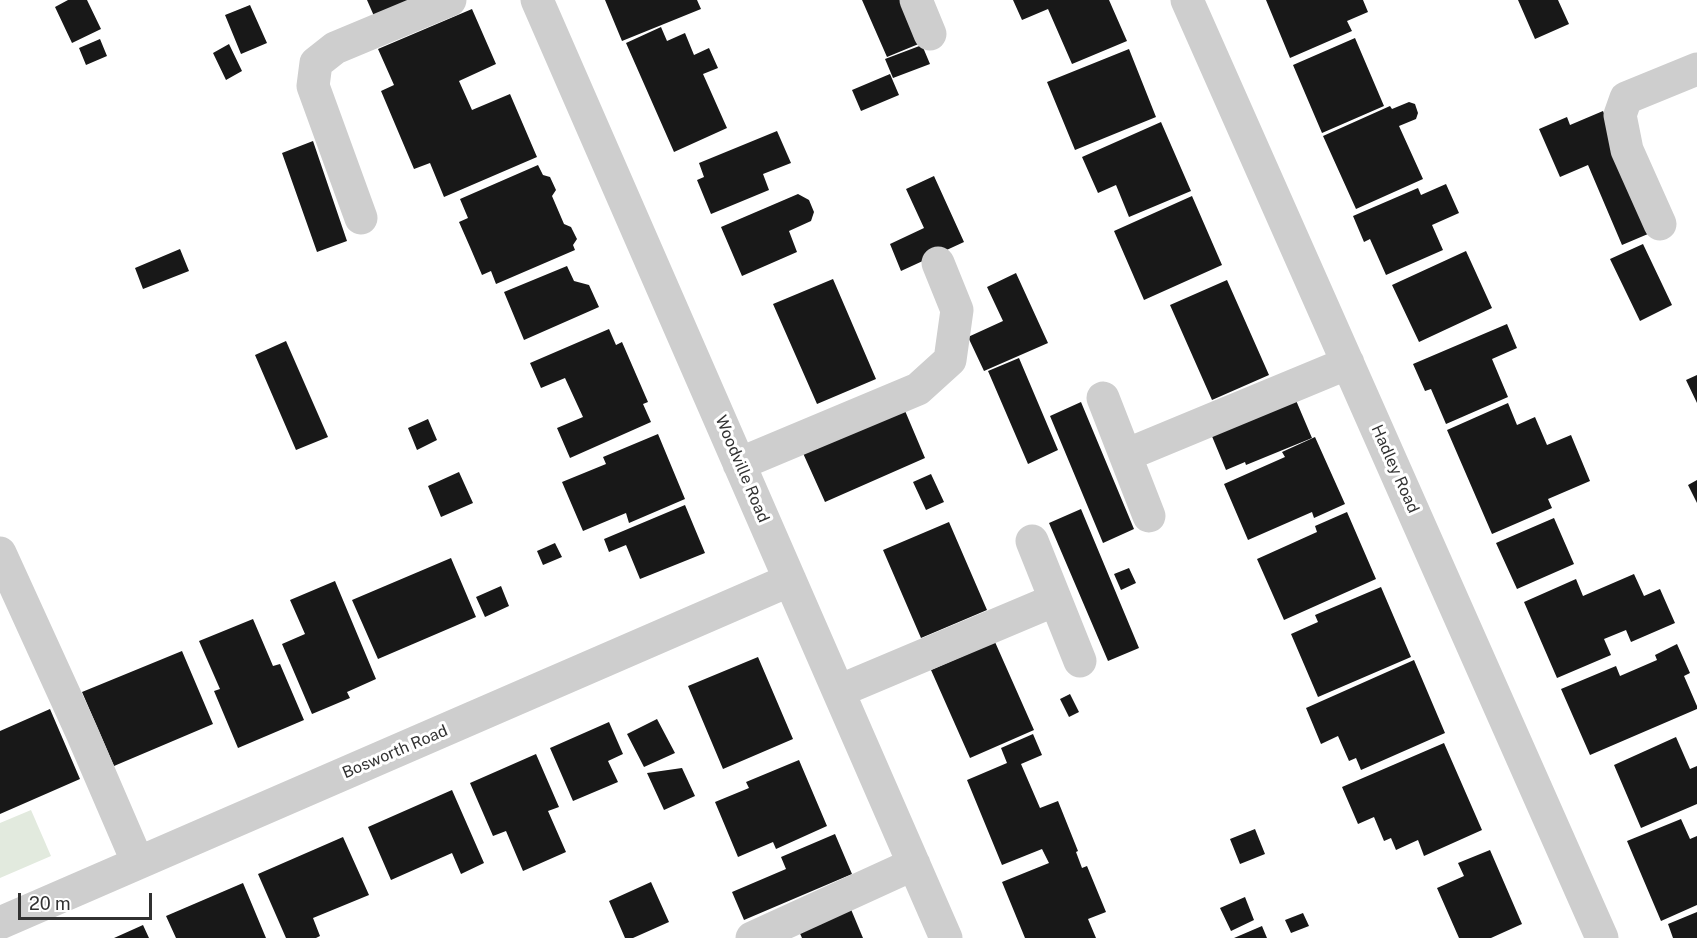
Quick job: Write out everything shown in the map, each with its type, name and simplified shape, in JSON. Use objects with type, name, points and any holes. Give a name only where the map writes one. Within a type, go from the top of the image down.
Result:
[{"type":"street","points":[[361,218],[314,86],[316,63],[335,48],[450,0]]},
{"type":"street","name":"Woodville Road","points":[[537,0],[946,938]]},
{"type":"street","points":[[916,0],[930,34]]},
{"type":"street","name":"Hadley Road","points":[[1187,0],[1602,938]]},
{"type":"street","points":[[1660,224],[1627,150],[1620,115],[1626,98],[1697,69]]},
{"type":"street","points":[[739,464],[918,388],[950,360],[957,310],[938,263]]},
{"type":"street","points":[[1126,455],[1348,363]]},
{"type":"street","points":[[1103,398],[1149,516]]},
{"type":"street","points":[[1032,541],[1080,661]]},
{"type":"street","points":[[0,553],[138,863]]},
{"type":"street","name":"Bosworth Road","points":[[0,923],[789,580]]},
{"type":"street","points":[[839,691],[1055,600]]},
{"type":"street","points":[[752,938],[914,864]]},
{"type":"shaded area","points":[[31,810],[51,856],[0,878],[0,823]]},
{"type":"building","points":[[68,0],[87,0],[101,29],[72,43],[55,7]]},
{"type":"building","points":[[367,0],[412,0],[374,16]]},
{"type":"building","points":[[605,0],[697,0],[701,9],[622,41]]},
{"type":"building","points":[[862,0],[902,0],[921,43],[887,57]]},
{"type":"building","points":[[1013,0],[1109,0],[1127,41],[1072,64],[1048,9],[1022,20]]},
{"type":"building","points":[[1266,0],[1363,0],[1368,12],[1347,21],[1352,31],[1290,58]]},
{"type":"building","points":[[1518,0],[1558,0],[1569,24],[1535,39]]},
{"type":"building","points":[[250,5],[267,43],[241,54],[225,15]]},
{"type":"building","points":[[472,9],[496,64],[459,81],[472,110],[510,94],[537,157],[444,197],[430,163],[414,169],[381,91],[394,85],[378,49]]},
{"type":"building","points":[[661,27],[667,41],[685,33],[694,55],[709,48],[718,68],[703,74],[727,128],[674,152],[626,43]]},
{"type":"building","points":[[1355,38],[1384,106],[1322,133],[1293,65]]},
{"type":"building","points":[[100,39],[107,56],[86,65],[79,48]]},
{"type":"building","points":[[229,44],[242,71],[226,80],[213,53]]},
{"type":"building","points":[[922,45],[930,64],[893,78],[885,59]]},
{"type":"building","points":[[1129,49],[1156,117],[1075,150],[1047,82]]},
{"type":"building","points":[[890,74],[899,95],[861,111],[852,90]]},
{"type":"building","points":[[1409,102],[1415,104],[1418,113],[1416,119],[1399,126],[1423,179],[1356,209],[1323,136],[1390,106],[1392,109]]},
{"type":"building","points":[[1603,111],[1655,231],[1622,245],[1588,165],[1560,177],[1539,129],[1567,117],[1570,125]]},
{"type":"building","points":[[1161,122],[1191,191],[1129,217],[1116,185],[1098,193],[1082,157]]},
{"type":"building","points":[[777,131],[791,163],[763,174],[769,190],[711,214],[697,180],[704,177],[699,163]]},
{"type":"building","points":[[313,141],[347,241],[317,252],[282,153]]},
{"type":"building","points":[[538,165],[543,175],[550,177],[556,190],[552,196],[564,224],[571,227],[577,239],[573,245],[575,250],[496,284],[491,271],[482,275],[459,222],[468,218],[460,199]]},
{"type":"building","points":[[934,176],[964,242],[901,271],[890,244],[924,228],[906,189]]},
{"type":"building","points":[[1446,184],[1459,213],[1432,225],[1443,250],[1386,275],[1370,239],[1364,242],[1353,216],[1418,188],[1421,195]]},
{"type":"building","points":[[798,194],[809,200],[814,212],[811,221],[789,231],[797,252],[742,276],[721,227]]},
{"type":"building","points":[[1192,196],[1222,265],[1144,300],[1114,231]]},
{"type":"building","points":[[1643,244],[1672,305],[1640,321],[1610,259]]},
{"type":"building","points":[[180,249],[189,271],[143,289],[135,268]]},
{"type":"building","points":[[1466,251],[1492,308],[1419,342],[1392,285]]},
{"type":"building","points":[[567,266],[574,281],[589,285],[599,307],[524,340],[504,292]]},
{"type":"building","points":[[1016,273],[1048,343],[984,371],[968,337],[1003,321],[987,287]]},
{"type":"building","points":[[833,279],[876,379],[817,404],[773,304]]},
{"type":"building","points":[[1227,280],[1269,375],[1212,400],[1170,305]]},
{"type":"building","points":[[1507,324],[1517,348],[1492,359],[1508,397],[1446,424],[1431,389],[1425,391],[1413,364]]},
{"type":"building","points":[[609,329],[616,345],[622,342],[648,402],[643,404],[651,422],[570,458],[557,428],[583,417],[565,378],[541,388],[530,363]]},
{"type":"building","points":[[286,341],[328,437],[296,450],[255,355]]},
{"type":"building","points":[[1019,358],[1058,450],[1028,464],[988,371]]},
{"type":"building","points":[[1697,375],[1697,403],[1686,380]]},
{"type":"building","points":[[1295,398],[1312,438],[1246,465],[1245,462],[1226,470],[1211,434]]},
{"type":"building","points":[[1081,402],[1134,529],[1103,543],[1050,416]]},
{"type":"building","points":[[1508,403],[1517,425],[1535,417],[1547,445],[1571,435],[1590,481],[1548,499],[1552,508],[1492,534],[1447,430]]},
{"type":"building","points":[[903,406],[925,458],[825,502],[802,451]]},
{"type":"building","points":[[428,419],[437,440],[417,450],[408,428]]},
{"type":"building","points":[[658,434],[685,499],[629,523],[626,513],[583,531],[562,482],[606,464],[603,457]]},
{"type":"building","points":[[1315,437],[1345,504],[1314,518],[1312,512],[1248,540],[1224,484],[1285,457],[1282,452]]},
{"type":"building","points":[[459,472],[473,503],[441,517],[428,486]]},
{"type":"building","points":[[931,474],[944,502],[926,510],[913,482]]},
{"type":"building","points":[[1697,480],[1697,503],[1688,485]]},
{"type":"building","points":[[685,505],[705,553],[640,579],[626,545],[609,552],[604,539]]},
{"type":"building","points":[[1081,509],[1139,648],[1108,661],[1049,523]]},
{"type":"building","points":[[1347,512],[1376,579],[1284,620],[1257,559],[1317,532],[1315,526]]},
{"type":"building","points":[[1554,518],[1574,564],[1517,589],[1496,543]]},
{"type":"building","points":[[949,522],[987,610],[921,638],[883,550]]},
{"type":"building","points":[[555,543],[562,557],[543,565],[537,551]]},
{"type":"building","points":[[451,558],[476,617],[378,659],[352,600]]},
{"type":"building","points":[[1129,568],[1136,583],[1121,590],[1114,574]]},
{"type":"building","points":[[1634,574],[1644,596],[1660,589],[1675,623],[1631,642],[1626,630],[1604,639],[1611,655],[1557,678],[1524,602],[1576,579],[1583,596]]},
{"type":"building","points":[[335,581],[376,679],[347,692],[350,698],[312,714],[282,644],[305,634],[290,600]]},
{"type":"building","points":[[501,586],[509,606],[485,617],[476,597]]},
{"type":"building","points":[[1381,587],[1411,657],[1318,697],[1291,634],[1318,622],[1315,615]]},
{"type":"building","points":[[253,619],[273,666],[280,664],[304,720],[238,748],[214,691],[220,689],[199,641]]},
{"type":"building","points":[[995,642],[1034,730],[970,758],[931,670]]},
{"type":"building","points":[[1677,644],[1690,673],[1684,676],[1697,709],[1590,755],[1561,689],[1616,666],[1620,676],[1657,660],[1655,655]]},
{"type":"building","points":[[182,651],[213,724],[114,766],[82,692]]},
{"type":"building","points":[[758,657],[793,739],[723,769],[688,686]]},
{"type":"building","points":[[1414,660],[1445,733],[1361,770],[1356,758],[1349,761],[1338,736],[1321,744],[1306,708]]},
{"type":"building","points":[[1070,694],[1079,712],[1069,717],[1060,699]]},
{"type":"building","points":[[50,709],[80,779],[0,814],[0,731]]},
{"type":"building","points":[[657,719],[675,753],[644,767],[627,734]]},
{"type":"building","points":[[609,722],[623,754],[608,761],[618,782],[573,801],[550,748]]},
{"type":"building","points":[[1033,734],[1042,755],[1021,764],[1040,808],[1058,801],[1078,851],[1076,852],[1082,868],[1087,866],[1106,912],[1088,919],[1096,938],[1025,938],[1002,882],[1049,863],[1042,849],[1002,865],[967,780],[1007,763],[1001,748]]},
{"type":"building","points":[[1676,737],[1690,769],[1697,766],[1697,804],[1641,828],[1614,765]]},
{"type":"building","points":[[1444,743],[1482,830],[1424,856],[1418,840],[1396,850],[1391,838],[1384,841],[1374,817],[1358,824],[1342,787]]},
{"type":"building","points":[[536,754],[559,807],[548,811],[566,852],[523,871],[506,831],[493,836],[470,783]]},
{"type":"building","points":[[799,760],[827,826],[776,849],[773,842],[738,857],[715,802],[749,788],[746,782]]},
{"type":"building","points":[[682,768],[695,796],[664,810],[647,773]]},
{"type":"building","points":[[452,790],[484,863],[461,874],[452,853],[391,880],[368,827]]},
{"type":"building","points":[[1681,819],[1690,839],[1697,836],[1697,905],[1661,921],[1627,841]]},
{"type":"building","points":[[1255,829],[1265,854],[1240,864],[1230,839]]},
{"type":"building","points":[[835,834],[852,874],[744,920],[732,892],[786,869],[781,857]]},
{"type":"building","points":[[343,837],[369,895],[313,918],[320,936],[286,938],[258,874]]},
{"type":"building","points":[[1490,850],[1522,924],[1491,938],[1459,938],[1437,888],[1464,876],[1458,863]]},
{"type":"building","points":[[651,882],[669,922],[633,938],[625,938],[609,901]]},
{"type":"building","points":[[243,883],[266,938],[176,938],[166,916]]},
{"type":"building","points":[[1245,897],[1254,920],[1231,931],[1220,908]]},
{"type":"building","points":[[850,907],[863,938],[802,938],[798,929]]},
{"type":"building","points":[[1697,912],[1697,938],[1673,938],[1668,924]]},
{"type":"building","points":[[1303,913],[1309,926],[1291,933],[1285,920]]},
{"type":"building","points":[[143,925],[149,938],[114,938]]},
{"type":"building","points":[[1262,926],[1267,938],[1234,938]]}]
